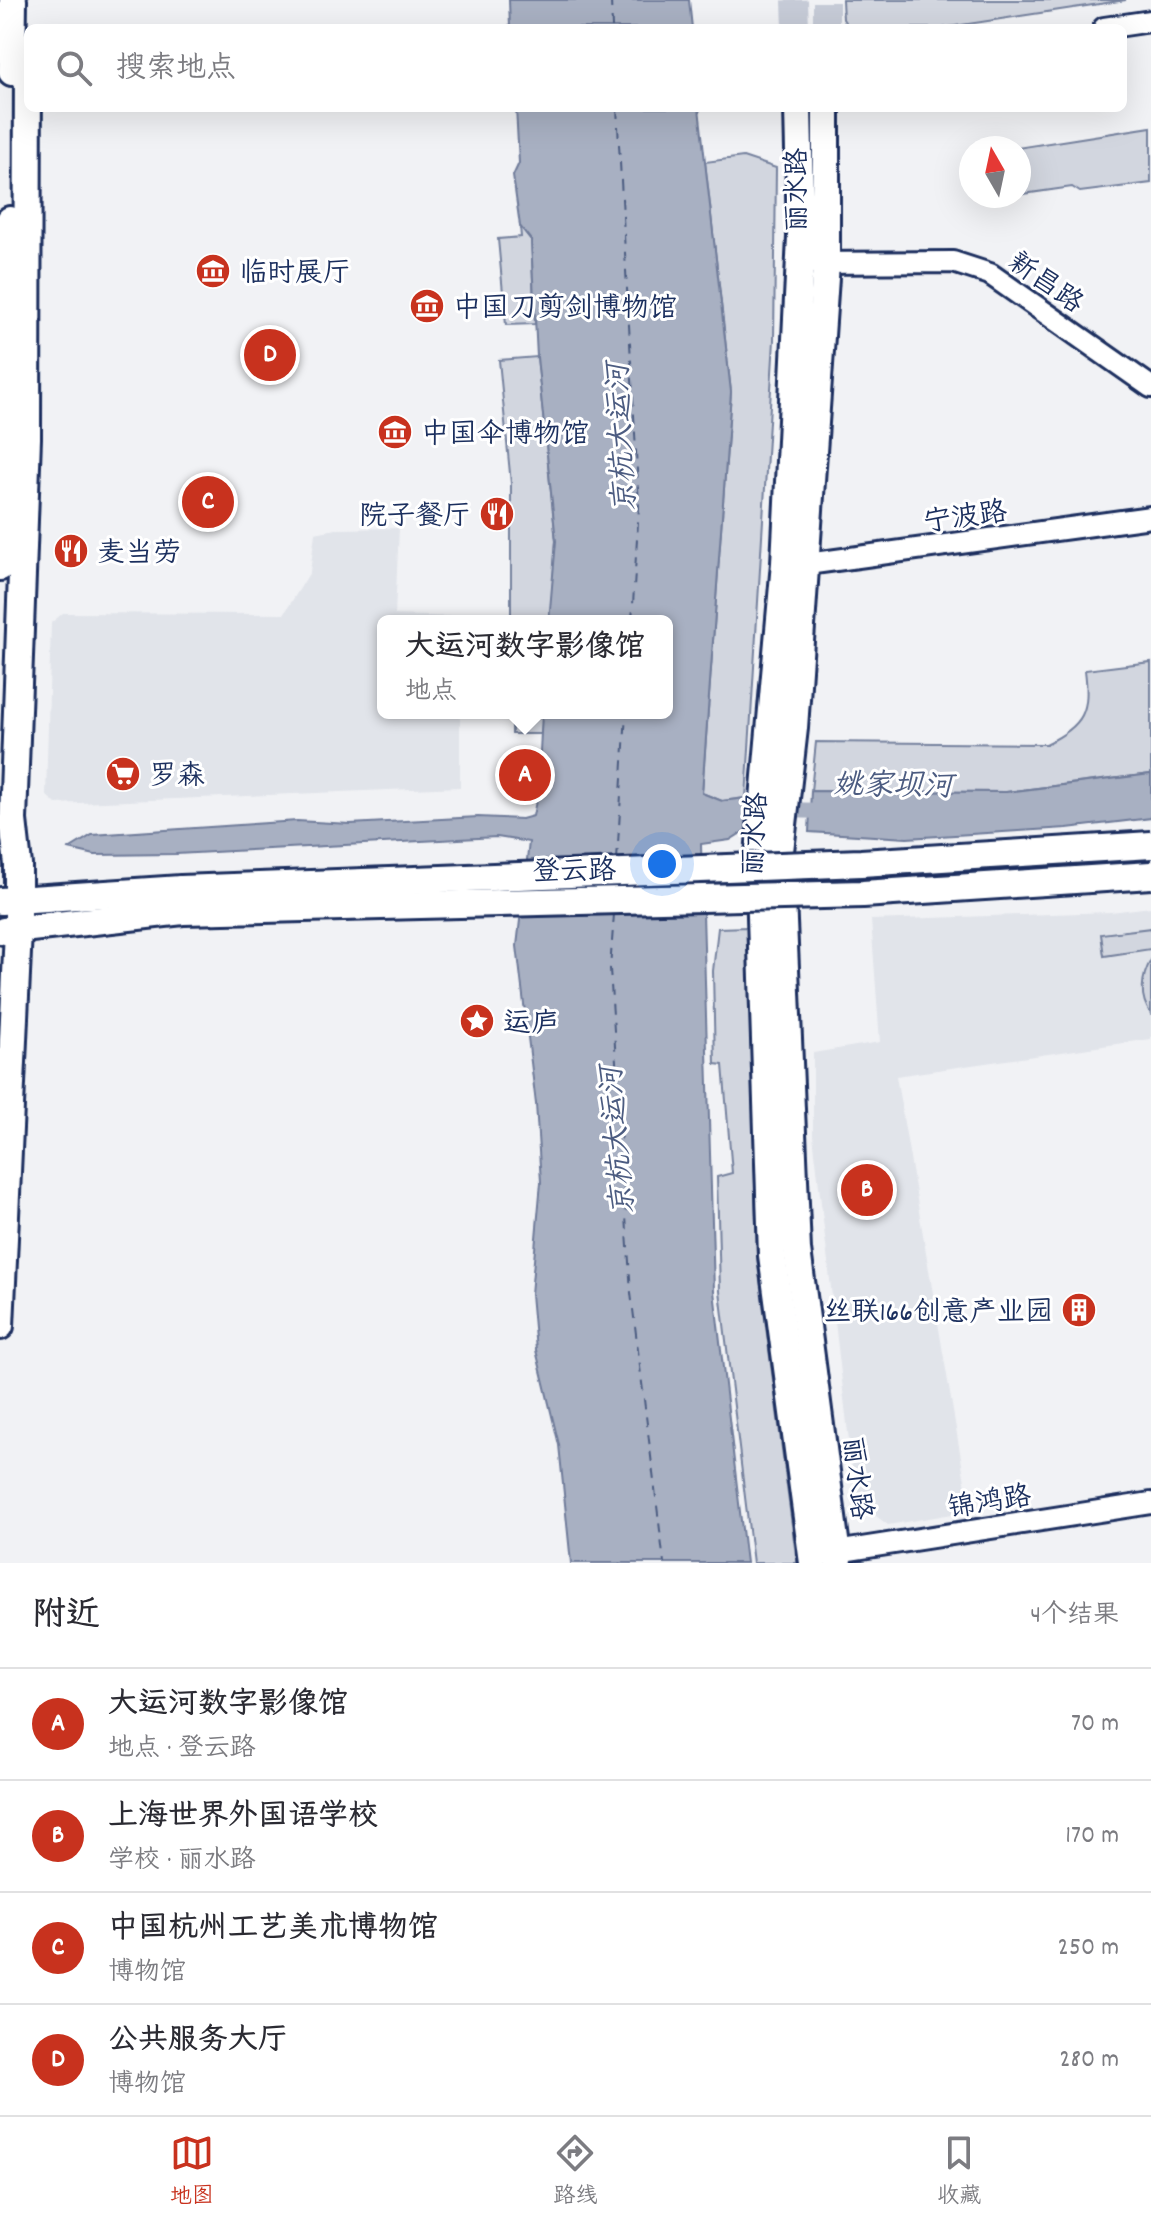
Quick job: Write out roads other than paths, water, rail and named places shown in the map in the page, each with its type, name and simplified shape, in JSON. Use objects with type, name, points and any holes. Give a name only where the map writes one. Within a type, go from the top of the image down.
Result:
[{"type":"main road","points":[[0,567],[13,0]]},
{"type":"main road","points":[[28,24],[29,0]]},
{"type":"main road","points":[[0,1326],[8,900],[18,865],[13,820],[27,443],[28,112]]},
{"type":"main road","name":"丽水路","points":[[798,112],[813,263]]},
{"type":"main road","name":"丽水路","points":[[826,112],[813,263],[796,564],[770,853],[797,1250],[829,1559]]},
{"type":"main road","name":"登云路","points":[[9,931],[182,900],[1151,845]]},
{"type":"main road","name":"登云路","points":[[8,900],[863,894],[1151,875]]},
{"type":"street","points":[[1127,25],[1151,21]]},
{"type":"street","name":"新昌路","points":[[813,263],[953,262],[990,274],[1151,387]]},
{"type":"street","name":"宁波路","points":[[796,564],[1151,517]]},
{"type":"street","name":"锦鸿路","points":[[829,1559],[1151,1503]]},
{"type":"water","points":[[509,0],[689,0],[692,24],[510,24]]},
{"type":"water","name":"京杭大运河","points":[[516,112],[699,112],[731,392],[702,793],[722,801],[746,798],[746,830],[730,840],[701,844],[714,1291],[746,1563],[571,1563],[559,1445],[536,1350],[531,1294],[541,1182],[536,1104],[517,946],[529,842],[497,837],[176,854],[95,855],[69,849],[92,835],[297,821],[350,824],[478,817],[522,819],[533,816],[538,791],[542,719],[673,719],[673,615],[550,615],[556,541],[537,357],[531,240],[520,226],[513,176],[519,163]]},
{"type":"water","points":[[1151,774],[1151,818],[1067,828],[907,838],[809,832],[811,791],[1006,792]]},
{"type":"waterway","name":"姚家坝河","points":[[725,809],[830,811]]},
{"type":"tunnel","points":[[795,0],[796,24]]},
{"type":"tunnel","points":[[826,0],[826,24]]},
{"type":"place","name":"临时展厅","points":[[213,271]]},
{"type":"place","name":"中国刀剪剑博物馆","points":[[427,306]]},
{"type":"place","name":"公共服务大厅","points":[[270,355]]},
{"type":"place","name":"中国伞博物馆","points":[[395,432]]},
{"type":"place","name":"中国杭州工艺美术博物馆","points":[[208,502]]},
{"type":"place","name":"院子餐厅","points":[[497,514]]},
{"type":"place","name":"麦当劳","points":[[71,551]]},
{"type":"place","name":"罗森","points":[[123,774]]},
{"type":"place","name":"大运河数字影像馆","points":[[525,775]]},
{"type":"place","name":"运庐","points":[[477,1021]]},
{"type":"place","name":"上海世界外国语学校","points":[[867,1190]]},
{"type":"place","name":"丝联166创意产业园","points":[[1079,1310]]}]
